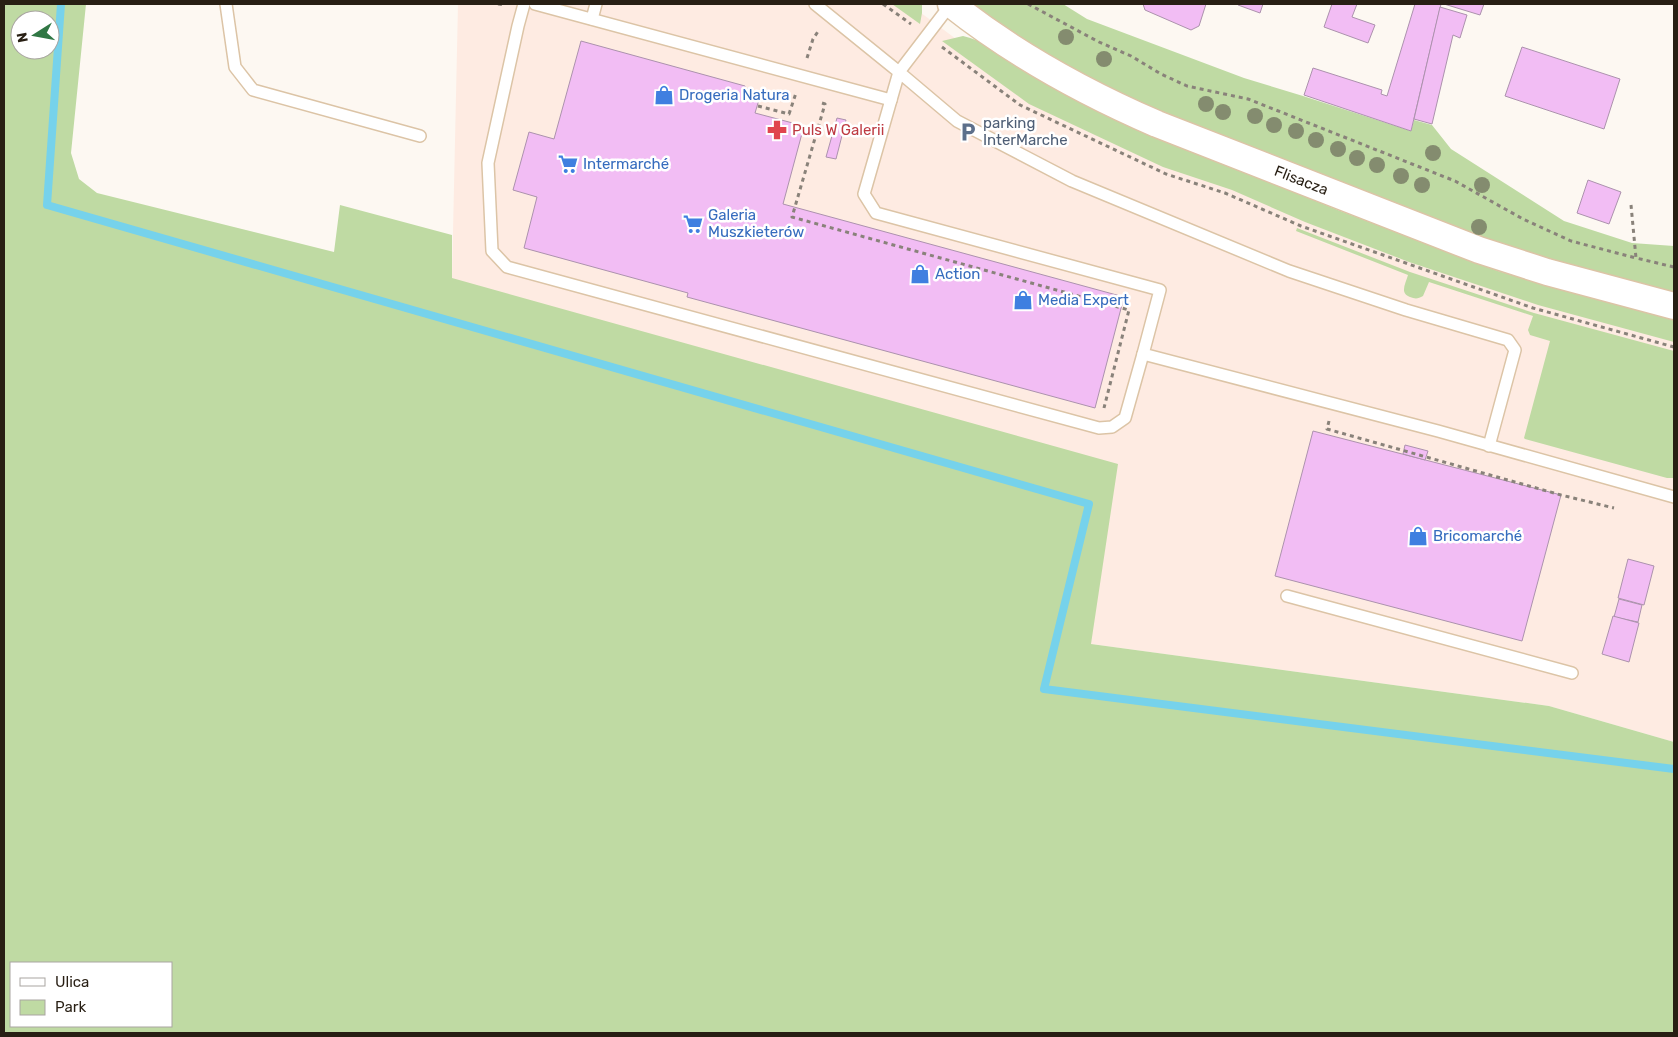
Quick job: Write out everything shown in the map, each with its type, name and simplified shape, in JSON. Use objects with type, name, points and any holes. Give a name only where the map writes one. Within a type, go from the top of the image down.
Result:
[{"type":"street","name":"Flisacza","points":[[951,4],[998,38],[1052,73],[1112,105],[1157,124],[1479,250],[1547,272],[1674,306]]},
{"type":"lane","points":[[226,4],[235,67],[253,90],[420,136]]},
{"type":"lane","points":[[524,4],[488,163],[492,252],[507,267],[1098,428],[1112,427],[1124,418],[1160,290],[876,212],[864,194],[899,72],[951,4]]},
{"type":"lane","points":[[535,4],[891,100]]},
{"type":"lane","points":[[592,19],[596,4]]},
{"type":"lane","points":[[814,4],[957,121],[1072,181],[1290,271],[1406,310],[1508,340],[1515,350],[1489,446]]},
{"type":"lane","points":[[1143,354],[1674,497]]},
{"type":"lane","points":[[1287,596],[1572,673]]},
{"type":"path","points":[[883,4],[1020,104],[1166,174],[1225,193],[1301,226],[1533,308],[1674,347]]},
{"type":"path","points":[[1028,4],[1187,86],[1248,99],[1456,181],[1524,219],[1571,241],[1674,267]]},
{"type":"path","points":[[1631,205],[1636,258]]},
{"type":"path","points":[[1333,404],[1327,429],[1561,495],[1614,508]]},
{"type":"shaded area","points":[[458,4],[909,4],[1030,94],[1674,341],[1674,742],[1549,706],[1091,644],[452,278]]},
{"type":"green space","points":[[4,4],[86,4],[71,153],[79,179],[97,193],[334,252],[340,205],[452,235],[452,278],[1118,464],[1091,644],[1549,706],[1674,742],[1674,1033],[4,1033]]},
{"type":"green space","points":[[892,4],[922,4],[920,24]]},
{"type":"green space","points":[[972,4],[1063,4],[1087,19],[1244,78],[1411,131],[1414,120],[1432,125],[1451,149],[1564,221],[1632,243],[1674,246],[1674,294],[1498,245],[1162,112],[1105,88],[1031,46]]},
{"type":"green space","points":[[963,36],[980,42],[1029,74],[1110,117],[1338,210],[1498,271],[1674,319],[1674,342],[1538,305],[1409,262],[1305,222],[1232,190],[1163,167],[1029,104],[942,41]]},
{"type":"green space","points":[[1297,228],[1410,272],[1534,313],[1674,351],[1674,478],[1667,478],[1524,438],[1550,341],[1530,335],[1528,330],[1533,316],[1429,282],[1423,296],[1420,298],[1410,297],[1404,290],[1408,275],[1296,231]]},
{"type":"building","points":[[1143,4],[1206,4],[1199,26],[1191,30],[1145,10]]},
{"type":"building","points":[[1239,4],[1263,4],[1260,13]]},
{"type":"building","points":[[1332,4],[1357,4],[1352,17],[1375,25],[1368,43],[1324,27]]},
{"type":"building","points":[[1415,4],[1441,4],[1411,131],[1304,95],[1313,68],[1382,90],[1381,94],[1387,96]]},
{"type":"building","points":[[1444,4],[1484,4],[1480,15]]},
{"type":"building","points":[[1440,7],[1467,15],[1460,38],[1453,35],[1432,124],[1414,119]]},
{"type":"building","name":"Galeria Muszkieterów","points":[[581,41],[745,86],[745,88],[761,93],[755,113],[804,126],[783,204],[1124,297],[1095,408],[687,297],[688,293],[524,248],[537,197],[513,190],[529,132],[554,139]]},
{"type":"building","points":[[1522,47],[1620,79],[1604,129],[1505,96]]},
{"type":"building","points":[[837,118],[846,120],[836,159],[826,157]]},
{"type":"building","points":[[1588,180],[1621,192],[1609,224],[1577,213]]},
{"type":"building","name":"Bricomarché","points":[[1313,431],[1561,495],[1522,641],[1275,576]]},
{"type":"building","points":[[1405,445],[1428,451],[1425,460],[1403,454]]},
{"type":"building","points":[[1628,559],[1654,566],[1644,605],[1618,598]]},
{"type":"building","points":[[1619,599],[1642,605],[1638,622],[1614,617]]},
{"type":"building","points":[[1613,616],[1639,623],[1629,662],[1602,654]]},
{"type":"waterway","points":[[61,4],[47,205],[1089,504],[1044,689],[1674,769]]},
{"type":"place","name":"Drogeria Natura","points":[[664,95]]},
{"type":"place","name":"Puls W Galerii","points":[[777,130]]},
{"type":"place","name":"parking InterMarche","points":[[968,132]]},
{"type":"place","name":"Intermarché","points":[[568,164]]},
{"type":"place","name":"Galeria Muszkieterów","points":[[693,224]]},
{"type":"place","name":"Action","points":[[920,274]]},
{"type":"place","name":"Media Expert","points":[[1023,300]]},
{"type":"place","name":"Bricomarché","points":[[1418,536]]}]
